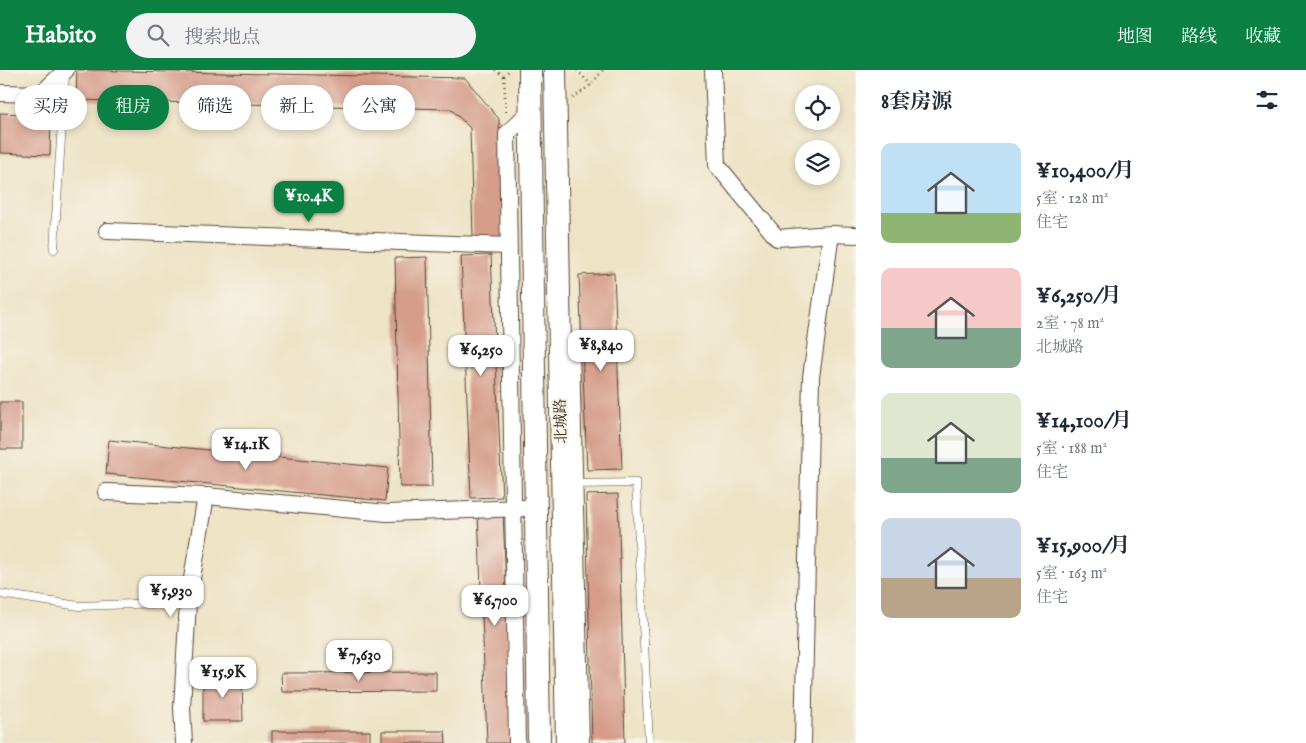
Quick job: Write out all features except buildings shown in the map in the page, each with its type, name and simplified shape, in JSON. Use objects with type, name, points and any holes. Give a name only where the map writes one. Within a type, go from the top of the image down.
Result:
[{"type":"main road","name":"北城路","points":[[530,70],[539,743]]},
{"type":"main road","name":"北城路","points":[[555,70],[567,743]]},
{"type":"street","points":[[713,70],[717,165],[777,238],[831,234],[856,235]]},
{"type":"street","points":[[0,93],[41,94],[66,71]]},
{"type":"street","points":[[517,743],[507,134],[530,110]]},
{"type":"street","points":[[555,110],[564,130],[581,743]]},
{"type":"street","points":[[107,230],[508,246]]},
{"type":"street","points":[[802,743],[812,377],[831,234]]},
{"type":"street","points":[[106,492],[206,496],[388,513],[536,508]]},
{"type":"street","points":[[184,743],[182,708],[188,602],[206,496]]},
{"type":"lane","points":[[54,249],[66,71]]},
{"type":"lane","points":[[575,484],[636,483],[649,743]]},
{"type":"lane","points":[[0,594],[79,606],[188,602]]},
{"type":"path","points":[[495,70],[504,76]]},
{"type":"path","points":[[507,134],[504,76],[510,70]]},
{"type":"path","points":[[577,70],[590,85],[603,70]]}]
